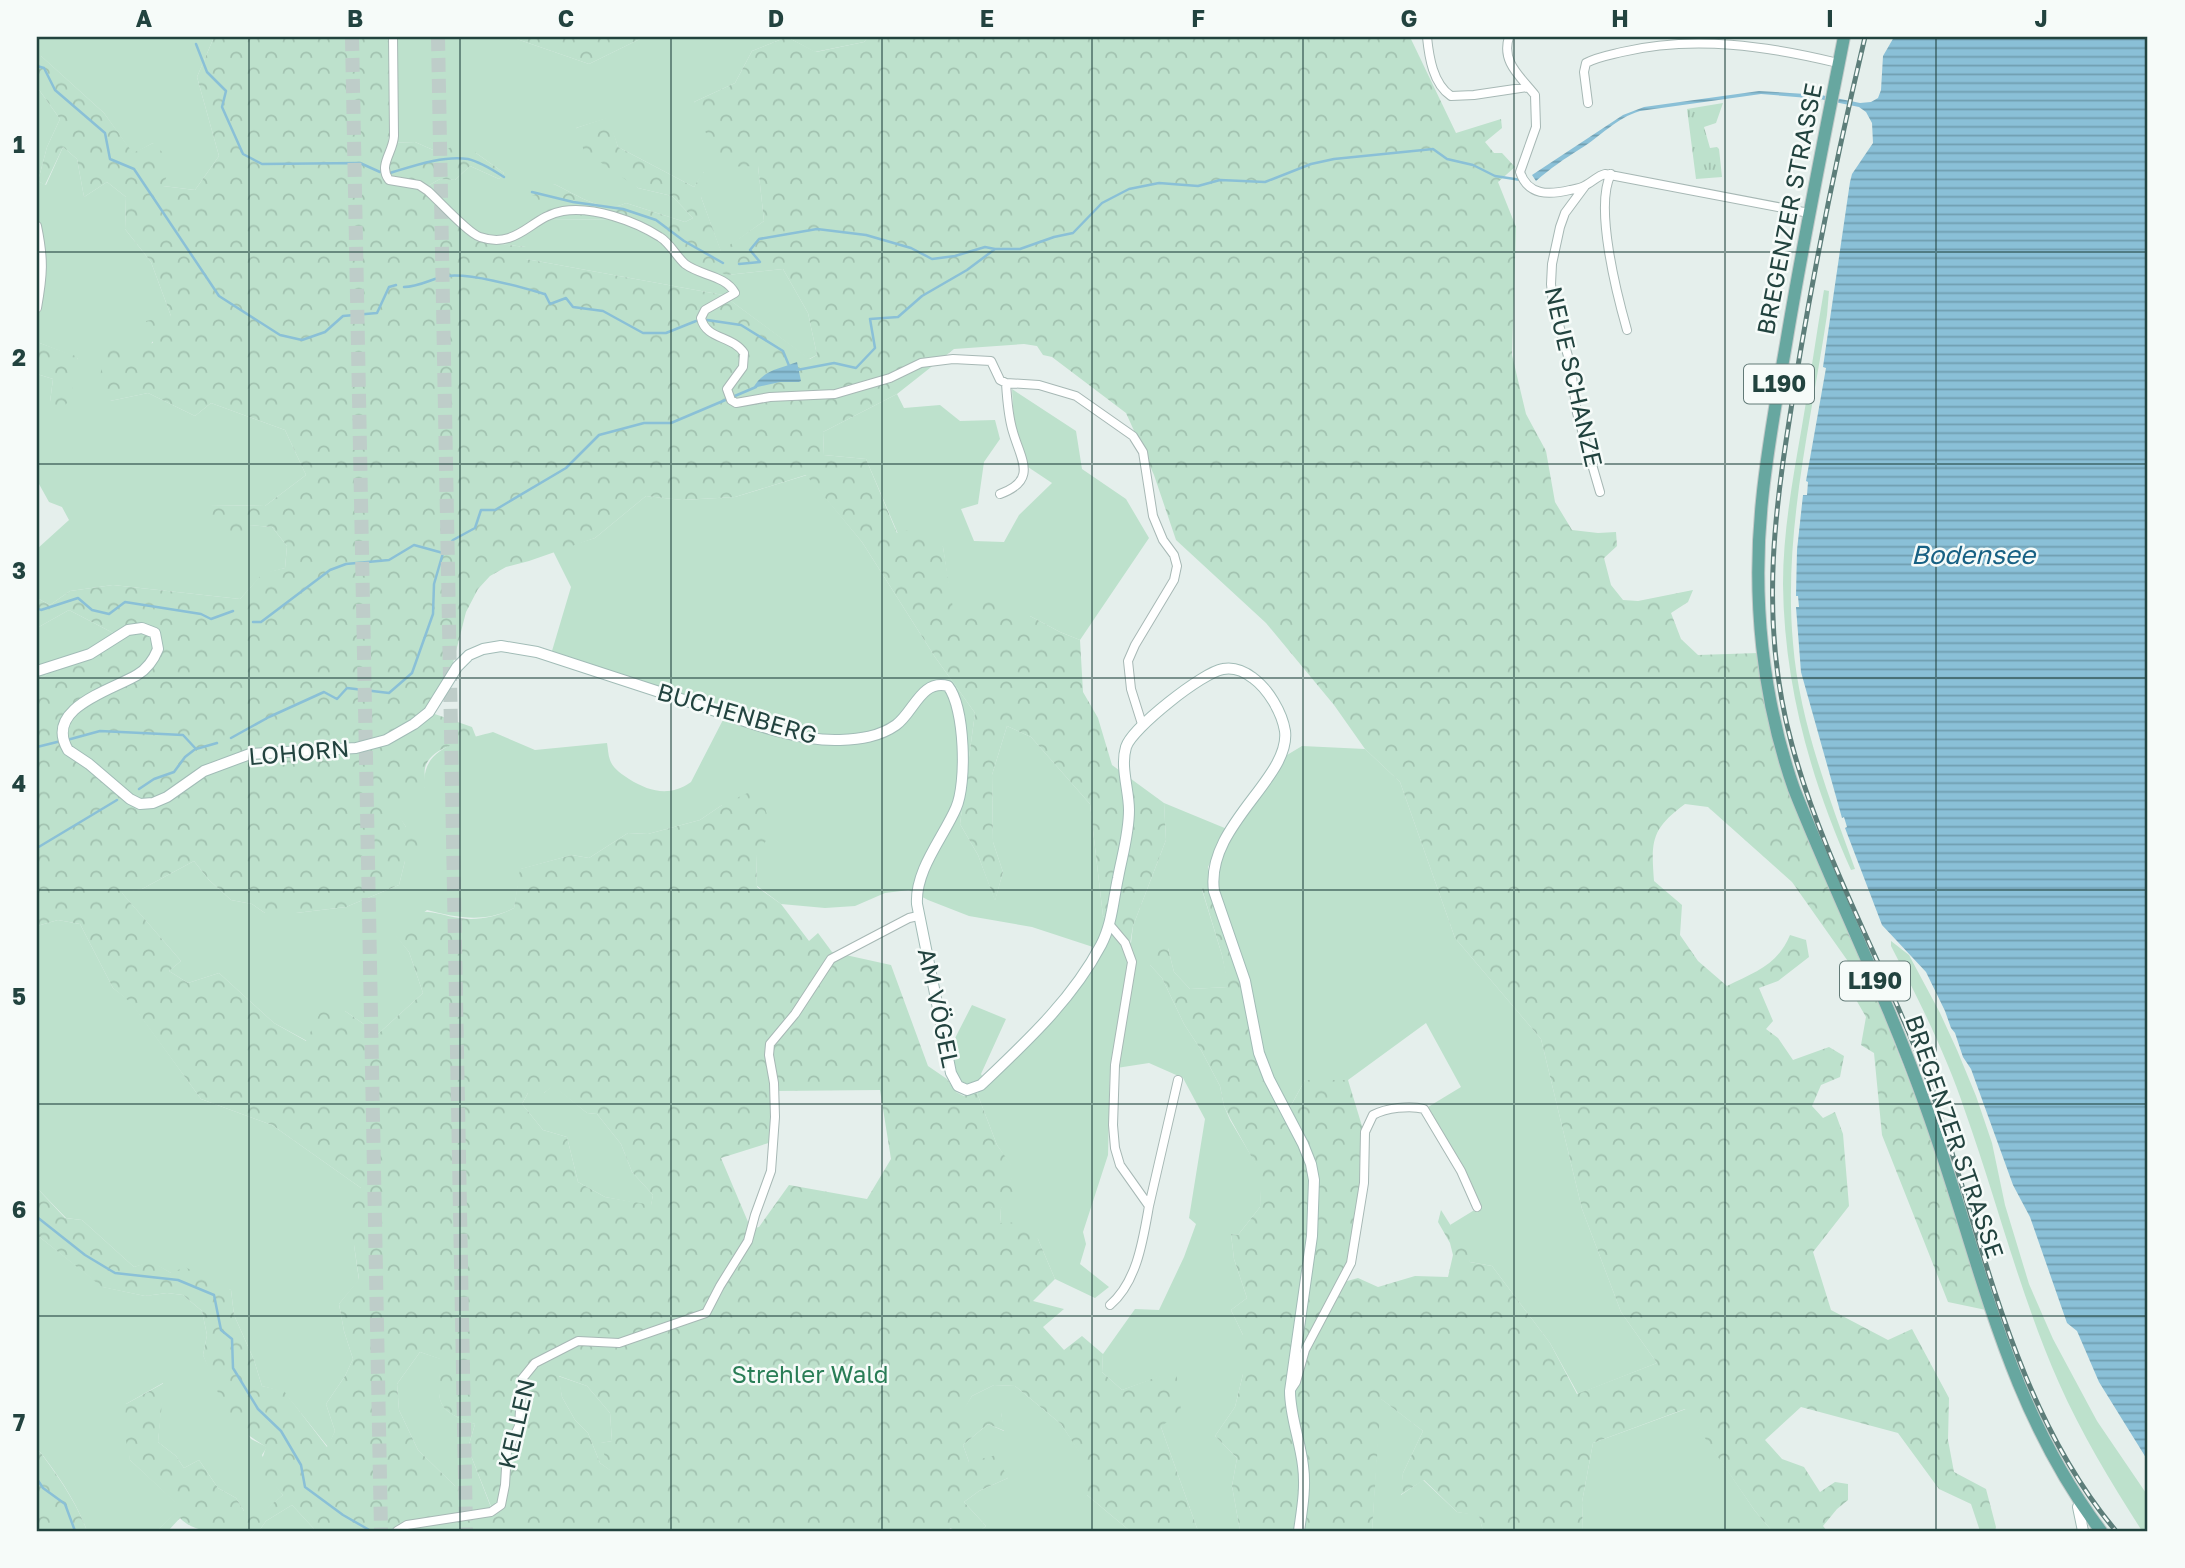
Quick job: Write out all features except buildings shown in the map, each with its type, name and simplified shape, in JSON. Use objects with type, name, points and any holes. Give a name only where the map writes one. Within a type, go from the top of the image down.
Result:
[{"type":"main road","name":"BREGENZER STRASSE","points":[[1844,37],[1775,405],[1762,503],[1761,628],[1773,716],[1794,789],[1926,1107],[1992,1315],[2017,1384],[2046,1447],[2080,1503]]},
{"type":"main road","name":"L190","points":[[2080,1503],[2101,1531]]},
{"type":"street","points":[[393,37],[394,135],[393,147],[384,166],[389,180],[409,183],[428,191],[478,237],[503,241],[518,236],[541,220],[562,211],[623,219],[663,238],[685,264],[718,278],[735,293],[705,310],[701,318],[704,327],[713,334],[736,343],[744,353],[743,367],[729,385],[729,397],[736,403],[770,397],[835,394],[890,378],[921,363],[987,359],[993,363],[1000,380],[1072,394],[1133,436],[1144,456],[1154,521],[1174,555],[1177,566],[1174,580],[1128,661],[1131,689],[1142,724]]},
{"type":"street","points":[[1427,37],[1438,83],[1451,96],[1474,96],[1528,87]]},
{"type":"street","points":[[1509,37],[1506,48],[1508,61],[1535,95],[1536,101],[1536,127],[1521,168],[1525,183],[1534,191],[1545,194],[1585,186],[1600,176],[1611,174],[1809,213]]},
{"type":"street","points":[[1588,103],[1584,72],[1586,63],[1662,44],[1710,43],[1839,63]]},
{"type":"street","points":[[1611,174],[1606,182],[1605,195],[1609,244],[1616,290],[1627,330]]},
{"type":"street","name":"NEUE SCHANZE","points":[[1585,186],[1565,213],[1560,226],[1551,284],[1553,304],[1570,363],[1575,404],[1600,492]]},
{"type":"street","points":[[37,226],[44,257],[37,308]]},
{"type":"street","points":[[1000,494],[1017,485],[1024,472],[1023,460],[1011,425],[1006,383]]},
{"type":"street","name":"LOHORN","points":[[37,671],[94,652],[128,630],[148,629],[158,638],[159,649],[156,656],[143,670],[94,696],[70,713],[64,722],[64,742],[130,799],[146,804],[167,797],[204,771],[250,754],[372,745],[396,736],[429,712]]},
{"type":"street","name":"BUCHENBERG","points":[[429,712],[464,659],[483,649],[501,646],[537,652],[726,714],[820,740],[859,738],[881,733],[902,720],[927,689],[934,685],[946,685],[953,693],[960,712],[961,754],[959,797],[942,836]]},
{"type":"street","points":[[1149,1206],[1122,1170],[1115,1148],[1113,1080],[1132,962],[1125,943],[1109,924],[1128,826],[1125,754],[1130,739],[1142,724],[1209,674],[1230,668],[1251,676],[1265,691],[1282,718],[1279,758],[1224,841],[1214,862],[1212,879],[1245,981],[1259,1053],[1269,1079],[1303,1144],[1314,1180],[1312,1236],[1290,1391],[1291,1411],[1303,1465],[1304,1484],[1299,1531]]},
{"type":"street","name":"AM VÖGEL","points":[[942,836],[917,887],[918,916],[951,1073],[958,1086],[971,1089],[981,1085],[1060,1006],[1100,946],[1109,924]]},
{"type":"street","name":"AM VÖGEL","points":[[795,1014],[831,959],[908,918],[918,916]]},
{"type":"street","name":"KELLEN","points":[[397,1531],[407,1525],[497,1509],[505,1485],[507,1452],[519,1426],[522,1379],[535,1363],[578,1341],[619,1342],[701,1317],[710,1307],[748,1241],[771,1171],[775,1117],[774,1083],[768,1051],[772,1040],[795,1014]]},
{"type":"street","points":[[1110,1305],[1127,1284],[1143,1240],[1178,1080]]},
{"type":"street","points":[[1290,1391],[1296,1382],[1310,1341],[1351,1263],[1364,1183],[1365,1132],[1373,1115],[1389,1110],[1418,1107],[1424,1109],[1461,1171],[1477,1207]]},
{"type":"street","points":[[2080,1503],[2078,1507],[2083,1531]]},
{"type":"green space","points":[[37,37],[214,37],[197,77],[219,156],[195,190],[163,186],[153,143],[133,154],[104,113],[41,56],[37,72]]},
{"type":"green space","name":"Strehler Wald","points":[[214,37],[395,37],[398,63],[388,143],[415,142],[440,153],[466,139],[476,153],[504,173],[499,179],[470,166],[455,180],[440,179],[426,187],[482,242],[526,247],[526,259],[723,295],[810,359],[817,355],[808,313],[783,269],[727,275],[685,259],[664,235],[634,219],[536,220],[532,196],[554,184],[599,205],[617,206],[626,203],[685,222],[693,218],[672,196],[638,188],[584,151],[576,128],[609,117],[618,147],[694,187],[703,172],[713,183],[701,197],[721,251],[764,221],[758,166],[719,167],[694,102],[735,83],[752,51],[787,37],[816,52],[864,42],[868,37],[1410,37],[1456,133],[1501,119],[1502,128],[1485,142],[1494,153],[1502,153],[1515,167],[1498,182],[1516,227],[1512,355],[1526,414],[1546,451],[1555,502],[1572,530],[1616,532],[1617,546],[1604,558],[1611,585],[1623,600],[1638,601],[1693,590],[1688,602],[1671,613],[1681,639],[1698,655],[1758,653],[1770,724],[1926,1124],[1986,1310],[1948,1302],[1882,1135],[1874,1053],[1861,1045],[1866,1017],[1843,977],[1852,967],[1792,882],[1708,807],[1685,804],[1659,829],[1653,856],[1654,881],[1682,905],[1680,935],[1698,961],[1727,986],[1772,961],[1785,946],[1790,935],[1806,940],[1809,957],[1778,981],[1759,988],[1773,1021],[1766,1029],[1778,1038],[1793,1060],[1829,1047],[1844,1056],[1840,1077],[1821,1085],[1812,1106],[1823,1118],[1835,1112],[1843,1134],[1849,1206],[1813,1252],[1831,1310],[1888,1340],[1912,1329],[1949,1398],[1948,1440],[1954,1472],[1986,1489],[1995,1531],[1980,1531],[1971,1504],[1939,1489],[1898,1433],[1801,1407],[1765,1440],[1782,1459],[1804,1467],[1820,1492],[1835,1482],[1848,1484],[1848,1500],[1823,1526],[1827,1531],[1772,1531],[1755,1511],[1685,1409],[1593,1443],[1582,1502],[1583,1531],[1483,1531],[1479,1516],[1457,1512],[1424,1480],[1400,1495],[1403,1473],[1423,1431],[1381,1399],[1372,1531],[1240,1531],[1232,1486],[1237,1458],[1215,1436],[1235,1407],[1243,1374],[1243,1335],[1231,1310],[1247,1298],[1234,1259],[1231,1234],[1238,1235],[1260,1207],[1261,1174],[1224,1106],[1220,1086],[1184,1024],[1162,978],[1150,965],[1138,958],[1140,949],[1154,942],[1168,948],[1174,972],[1190,989],[1228,987],[1222,955],[1202,889],[1211,885],[1223,935],[1245,981],[1259,1053],[1288,1111],[1305,1080],[1348,1080],[1365,1136],[1351,1263],[1340,1283],[1358,1278],[1378,1287],[1415,1276],[1448,1277],[1453,1255],[1450,1243],[1438,1222],[1441,1210],[1468,1253],[1470,1262],[1492,1266],[1550,1343],[1577,1394],[1657,1363],[1621,1312],[1582,1209],[1541,1039],[1455,938],[1400,782],[1365,749],[1334,705],[1266,623],[1176,540],[1154,475],[1126,413],[1052,357],[1043,355],[1037,346],[1024,344],[954,349],[897,394],[823,432],[824,455],[866,459],[897,533],[925,526],[943,547],[954,614],[989,601],[1030,616],[1080,640],[1083,692],[1098,718],[1112,765],[1164,803],[1166,840],[1133,926],[1130,944],[1103,916],[1090,804],[1031,737],[1007,726],[992,775],[993,842],[1003,872],[995,901],[978,855],[960,824],[975,713],[935,657],[862,542],[806,475],[735,497],[682,500],[646,496],[595,538],[506,567],[490,576],[478,589],[466,612],[452,667],[429,712],[472,727],[476,737],[438,751],[425,768],[424,791],[398,814],[406,827],[433,847],[405,861],[399,885],[346,907],[296,913],[265,913],[252,904],[231,900],[209,880],[194,861],[142,889],[122,893],[181,961],[169,971],[188,983],[219,973],[274,1023],[306,1041],[324,1005],[345,1011],[378,1034],[423,993],[409,952],[394,934],[410,913],[430,912],[474,919],[502,913],[514,908],[520,869],[572,855],[589,858],[628,833],[648,834],[700,820],[722,805],[758,788],[767,814],[768,830],[763,846],[756,854],[757,887],[781,904],[809,941],[818,933],[832,952],[891,965],[928,1066],[947,1079],[956,1092],[964,1096],[977,1093],[997,1145],[1015,1170],[1010,1183],[1016,1198],[1001,1208],[1000,1223],[1026,1222],[1038,1239],[1055,1279],[1033,1301],[1064,1309],[1043,1327],[1064,1350],[1082,1336],[1103,1354],[1102,1372],[1122,1390],[1176,1370],[1181,1410],[1161,1427],[1198,1531],[1130,1531],[1087,1495],[1086,1463],[1061,1424],[1015,1386],[994,1385],[972,1396],[962,1413],[1001,1413],[1005,1431],[988,1424],[963,1445],[969,1462],[996,1455],[1008,1478],[979,1491],[964,1502],[986,1526],[980,1531],[958,1531],[950,1528],[949,1531],[316,1531],[292,1505],[266,1521],[259,1531],[206,1531],[180,1518],[168,1531],[157,1531],[180,1507],[130,1460],[124,1431],[126,1404],[164,1383],[158,1442],[176,1456],[184,1468],[199,1460],[218,1488],[236,1498],[244,1511],[250,1502],[261,1513],[283,1495],[259,1469],[266,1447],[230,1423],[203,1355],[207,1335],[202,1311],[183,1295],[167,1293],[145,1296],[102,1287],[37,1235],[37,1188],[65,1218],[82,1220],[134,1267],[151,1261],[171,1273],[185,1267],[231,1290],[234,1315],[262,1386],[284,1391],[327,1447],[335,1431],[326,1404],[353,1359],[339,1304],[359,1279],[344,1206],[361,1188],[272,1125],[201,1099],[130,1002],[113,988],[80,924],[58,920],[37,926],[37,682],[56,667],[115,634],[69,610],[37,628],[37,598],[50,605],[70,591],[113,585],[240,599],[263,573],[285,568],[287,546],[272,527],[249,525],[242,542],[228,540],[205,524],[209,505],[265,506],[306,475],[285,430],[211,403],[195,416],[148,393],[110,401],[99,377],[109,348],[153,343],[146,321],[171,316],[151,262],[125,229],[126,197],[107,182],[84,197],[77,159],[63,147],[45,185],[38,181],[47,147],[60,119],[37,87],[40,55],[104,113],[133,153],[153,143],[172,162],[163,186],[195,190],[219,156],[197,77]],"holes":[[[553,1086],[587,1113],[597,1114],[621,1144],[632,1172],[653,1195],[651,1205],[605,1197],[578,1182],[567,1137],[543,1130],[522,1104],[528,1093],[544,1093]],[[880,1090],[891,1159],[867,1199],[789,1185],[759,1227],[751,1229],[721,1158],[775,1141],[775,1091]],[[420,1352],[440,1359],[441,1401],[444,1408],[451,1413],[475,1424],[468,1448],[492,1509],[472,1514],[467,1490],[455,1486],[418,1450],[399,1410],[397,1384]],[[559,1376],[587,1386],[610,1413],[612,1441],[600,1443],[610,1470],[600,1463],[588,1433],[575,1420],[562,1397]]]},
{"type":"green space","points":[[395,37],[511,37],[589,64],[644,37],[787,37],[752,51],[735,83],[694,102],[758,166],[764,221],[721,252],[701,197],[704,172],[694,187],[618,147],[608,118],[576,128],[638,188],[672,196],[693,218],[685,222],[626,203],[617,206],[599,205],[554,184],[536,220],[634,219],[727,275],[783,269],[808,313],[817,355],[809,359],[723,295],[526,259],[526,247],[482,242],[426,187],[440,179],[455,180],[470,166],[499,179],[504,173],[476,153],[440,153],[415,142],[388,143],[398,63]]},
{"type":"green space","points":[[511,37],[644,37],[589,64]]},
{"type":"green space","points":[[787,37],[868,37],[864,42],[815,52]]},
{"type":"green space","points":[[37,87],[60,119],[47,147],[38,181],[46,185],[63,147],[77,159],[84,197],[107,182],[126,197],[125,229],[151,262],[171,316],[110,401],[148,393],[195,416],[211,403],[285,430],[306,475],[265,506],[210,505],[249,525],[272,527],[287,546],[285,568],[263,574],[240,599],[113,585],[70,591],[50,605],[37,598],[37,549],[69,520],[62,507],[49,502],[37,484],[37,374],[53,379],[50,402],[78,358],[37,342]]},
{"type":"green space","points":[[1723,103],[1716,123],[1704,127],[1710,148],[1719,149],[1722,177],[1696,179],[1687,109]]},
{"type":"green space","points":[[1824,290],[1829,291],[1827,315],[1800,478],[1791,602],[1796,672],[1808,729],[1855,869],[1851,870],[1823,801],[1802,730],[1788,658],[1783,584],[1792,485]]},
{"type":"green space","points":[[37,342],[78,357],[69,398],[55,419],[50,402],[53,379],[37,374]]},
{"type":"green space","points":[[1012,389],[1076,431],[1082,469],[1126,499],[1149,538],[1080,640],[1030,616],[953,615],[943,547],[898,534],[866,459],[824,455],[823,432],[897,394],[904,408],[940,405],[960,421],[995,420],[1000,439],[984,462],[978,504],[961,509],[974,541],[1004,542],[1019,515],[1052,483],[1028,467],[1014,424]]},
{"type":"green space","points":[[807,475],[862,542],[935,657],[975,713],[960,824],[978,855],[995,900],[1003,872],[993,842],[992,775],[1007,726],[1031,737],[1090,804],[1103,916],[1131,943],[1133,926],[1166,840],[1164,803],[1227,829],[1208,867],[1211,885],[1202,890],[1229,987],[1190,989],[1174,972],[1168,948],[1150,965],[1162,978],[1184,1024],[1201,1050],[1220,1086],[1230,1120],[1262,1174],[1260,1207],[1238,1235],[1231,1234],[1234,1259],[1247,1298],[1231,1310],[1243,1335],[1243,1374],[1235,1407],[1215,1436],[1237,1458],[1232,1486],[1240,1531],[1198,1531],[1161,1427],[1176,1371],[1122,1390],[1102,1372],[1103,1354],[1135,1309],[1159,1310],[1196,1224],[1189,1218],[1205,1119],[1183,1078],[1149,1063],[1110,1069],[1108,1155],[1083,1232],[1086,1244],[1080,1264],[1109,1287],[1095,1298],[1055,1279],[1038,1239],[1000,1224],[1001,1208],[1014,1170],[997,1145],[977,1093],[1060,1012],[1096,948],[1032,927],[969,916],[909,890],[885,893],[855,906],[825,908],[781,904],[757,886],[756,854],[722,805],[700,820],[648,834],[628,833],[589,858],[572,855],[521,869],[514,908],[503,913],[471,918],[427,910],[395,934],[409,952],[423,993],[378,1034],[345,1011],[307,1041],[274,1023],[219,973],[188,983],[169,971],[181,961],[121,892],[142,889],[194,861],[209,880],[231,900],[252,904],[265,913],[296,913],[346,907],[399,885],[405,861],[406,827],[397,814],[425,787],[425,773],[436,754],[457,742],[493,732],[535,750],[607,743],[613,766],[637,783],[660,791],[683,787],[691,782],[726,714],[552,651],[571,587],[553,551],[595,538],[646,496],[682,500],[735,497]]},
{"type":"green space","points":[[69,610],[115,634],[56,667],[37,682],[37,628]]},
{"type":"green space","points":[[1302,746],[1365,749],[1400,782],[1455,938],[1541,1039],[1582,1209],[1621,1312],[1657,1363],[1578,1394],[1550,1343],[1492,1266],[1470,1262],[1450,1225],[1481,1206],[1428,1107],[1461,1087],[1426,1023],[1348,1080],[1305,1080],[1289,1109],[1272,1078],[1263,1054],[1218,890],[1217,865],[1235,832],[1287,755]]},
{"type":"green space","points":[[58,920],[80,924],[113,988],[130,1001],[201,1099],[272,1125],[361,1188],[354,1245],[359,1280],[339,1304],[353,1359],[326,1404],[335,1431],[328,1447],[284,1392],[262,1386],[234,1315],[231,1290],[171,1273],[151,1262],[134,1267],[82,1220],[66,1218],[37,1188],[37,926]]},
{"type":"green space","points":[[1891,941],[1909,955],[1957,1050],[1992,1143],[2005,1205],[2029,1284],[2053,1339],[2097,1421],[2148,1496],[2148,1531],[2142,1531],[2109,1477],[2059,1383],[2021,1282],[1958,1090]]},
{"type":"green space","points":[[972,1005],[1006,1019],[981,1074],[983,1078],[970,1085],[958,1080],[951,1046]]},
{"type":"green space","points":[[553,1085],[587,1113],[597,1114],[621,1144],[632,1172],[653,1195],[651,1206],[605,1197],[578,1182],[567,1137],[543,1130],[522,1104],[528,1093],[544,1093]]},
{"type":"green space","points":[[37,1235],[103,1287],[145,1296],[167,1293],[183,1295],[202,1311],[207,1335],[203,1355],[214,1379],[251,1439],[267,1447],[262,1455],[274,1484],[283,1495],[261,1514],[244,1511],[236,1498],[218,1488],[199,1460],[184,1468],[176,1456],[158,1442],[163,1383],[126,1404],[130,1460],[181,1507],[157,1531],[87,1531],[65,1488],[37,1448]]},
{"type":"green space","points":[[420,1352],[441,1359],[439,1394],[444,1408],[475,1424],[468,1448],[492,1510],[472,1515],[455,1486],[418,1450],[399,1410],[397,1384]]},
{"type":"green space","points":[[558,1376],[587,1386],[610,1413],[612,1441],[601,1443],[611,1471],[600,1463],[588,1433],[575,1420],[562,1397]]},
{"type":"green space","points":[[994,1385],[1015,1386],[1061,1424],[1087,1463],[1087,1495],[1130,1531],[980,1531],[986,1526],[964,1502],[979,1491],[1008,1478],[969,1462],[963,1445],[988,1424],[1004,1431],[1001,1413],[961,1413],[972,1396]]},
{"type":"green space","points":[[1380,1398],[1423,1431],[1403,1473],[1401,1495],[1423,1480],[1457,1512],[1479,1515],[1483,1531],[1372,1531]]},
{"type":"green space","points":[[1686,1409],[1755,1511],[1772,1531],[1583,1531],[1582,1502],[1593,1443]]},
{"type":"green space","points":[[37,1448],[71,1498],[87,1531],[37,1531]]},
{"type":"green space","points":[[292,1505],[316,1531],[259,1531],[266,1521]]},
{"type":"water","name":"Bodensee","points":[[1894,37],[2148,37],[2148,1461],[2099,1382],[2077,1331],[2067,1323],[2030,1217],[2013,1185],[1971,1069],[1963,1057],[1955,1033],[1926,972],[1882,925],[1845,828],[1847,827],[1844,817],[1842,818],[1801,672],[1796,607],[1799,607],[1796,596],[1797,550],[1803,495],[1807,495],[1806,481],[1826,368],[1823,367],[1850,182],[1852,174],[1873,143],[1872,123],[1866,112],[1859,107],[1820,99],[1761,94],[1640,111],[1616,123],[1536,181],[1532,175],[1623,115],[1644,107],[1759,91],[1871,102],[1878,98],[1881,90],[1883,56]]},
{"type":"water","points":[[797,362],[801,381],[753,388],[767,374]]},
{"type":"waterway","points":[[196,44],[207,72],[226,91],[222,107],[243,154],[262,164],[360,163],[380,172]]},
{"type":"waterway","points":[[37,66],[44,68],[55,90],[105,133],[110,159],[134,169],[219,296],[280,335],[302,340],[325,332],[343,316],[377,313],[389,287],[396,285]]},
{"type":"waterway","points":[[797,370],[834,363],[856,368],[875,348],[870,319],[898,317],[922,296],[967,270],[995,249],[1020,249],[1073,233],[1102,203],[1129,189],[1159,183],[1198,186],[1220,180],[1265,182],[1311,164],[1334,159],[1433,149],[1447,159],[1473,165],[1495,176],[1521,180]]},
{"type":"waterway","points":[[390,173],[429,162],[459,158],[478,162],[504,177]]},
{"type":"waterway","points":[[532,192],[573,202],[623,209],[656,220],[684,241],[723,263]]},
{"type":"waterway","points":[[739,264],[760,262],[750,250],[759,239],[817,229],[866,235],[911,248],[932,259],[955,256],[985,247],[995,249]]},
{"type":"waterway","points":[[404,287],[447,276],[510,284],[545,294],[550,304],[566,298],[573,307],[603,311],[643,333],[666,333],[696,321]]},
{"type":"waterway","points":[[707,320],[741,325],[783,351],[790,368]]},
{"type":"waterway","points":[[231,738],[324,692],[337,699],[347,688],[389,693],[412,673],[433,614],[434,584],[443,553],[453,540],[475,528],[481,510],[495,510],[566,468],[599,435],[644,423],[671,423],[756,387]]},
{"type":"waterway","points":[[253,622],[261,622],[330,570],[346,564],[389,560],[414,545],[443,553]]},
{"type":"waterway","points":[[37,608],[41,610],[78,598],[92,610],[109,614],[125,602],[201,614],[211,619],[233,611]]},
{"type":"waterway","points":[[67,740],[100,731],[183,735],[196,749],[217,743]]},
{"type":"waterway","points":[[37,747],[61,741]]},
{"type":"waterway","points":[[139,789],[154,779],[174,772],[194,750]]},
{"type":"waterway","points":[[37,848],[117,800]]},
{"type":"waterway","points":[[37,1217],[85,1255],[115,1273],[178,1280],[214,1295],[221,1330],[232,1339],[233,1368],[258,1409],[281,1431],[301,1465],[305,1487],[343,1515],[371,1531]]},
{"type":"waterway","points":[[37,1479],[43,1488],[65,1504],[75,1531]]},
{"type":"tunnel","points":[[352,37],[381,1531]]},
{"type":"tunnel","points":[[438,37],[466,1531]]},
{"type":"railway","points":[[1865,37],[1814,275],[1784,453],[1772,598],[1781,695],[1806,792],[1922,1066],[2008,1330],[2029,1384],[2053,1436],[2082,1485],[2116,1531]]}]
